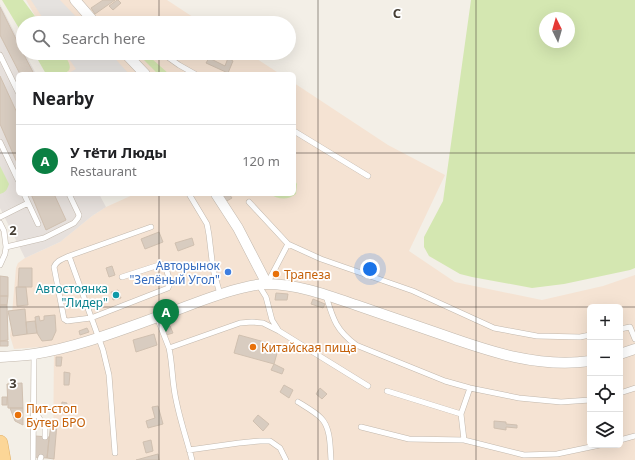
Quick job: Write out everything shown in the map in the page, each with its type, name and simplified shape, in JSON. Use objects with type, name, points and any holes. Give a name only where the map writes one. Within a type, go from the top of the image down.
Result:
[{"type":"main road","points":[[0,443],[3,460]]},
{"type":"street","points":[[75,0],[89,16]]},
{"type":"street","points":[[132,60],[143,72]]},
{"type":"street","points":[[217,196],[238,228],[263,284]]},
{"type":"street","points":[[0,357],[34,354],[68,347],[98,338],[220,294],[263,284],[298,287],[326,295],[463,342],[509,356],[556,363],[587,361]]},
{"type":"street","points":[[623,353],[635,349]]},
{"type":"lane","points":[[0,55],[16,88]]},
{"type":"lane","points":[[172,60],[191,72]]},
{"type":"lane","points":[[296,132],[368,176]]},
{"type":"lane","points":[[0,142],[16,176]]},
{"type":"lane","points":[[25,196],[38,224]]},
{"type":"lane","points":[[6,247],[44,238],[74,223],[79,215],[70,196]]},
{"type":"lane","points":[[191,196],[207,224],[210,235],[213,269],[220,294]]},
{"type":"lane","points":[[248,202],[288,244],[321,259],[413,292],[494,328],[538,336],[587,335]]},
{"type":"lane","points":[[0,217],[28,203]]},
{"type":"lane","points":[[0,223],[4,231],[6,247],[5,254],[0,265]]},
{"type":"lane","points":[[122,277],[162,264],[165,266],[170,285],[168,288],[91,318],[67,321],[64,319],[54,267],[58,261],[151,226]]},
{"type":"lane","points":[[279,331],[272,320],[263,284],[288,244]]},
{"type":"lane","points":[[69,256],[103,350],[109,375],[115,453]]},
{"type":"lane","points":[[326,295],[334,321],[346,338],[356,345],[445,381],[470,388],[520,398],[561,402],[587,400]]},
{"type":"lane","points":[[157,317],[169,348],[177,403],[192,460]]},
{"type":"lane","points":[[169,348],[240,323],[263,323],[279,331],[368,386]]},
{"type":"lane","points":[[623,328],[633,326],[635,339]]},
{"type":"lane","points":[[33,460],[34,354]]},
{"type":"lane","points":[[464,440],[461,414],[470,388]]},
{"type":"lane","points":[[623,391],[635,388]]},
{"type":"lane","points":[[386,391],[461,414]]},
{"type":"lane","points":[[298,402],[321,417],[324,422],[328,430],[331,460]]},
{"type":"lane","points":[[34,408],[45,428],[45,437]]},
{"type":"lane","points":[[362,427],[409,439],[464,440],[524,455],[557,454],[587,448]]},
{"type":"lane","points":[[623,439],[635,436]]},
{"type":"lane","points":[[189,450],[253,441],[270,442],[280,448],[286,460]]},
{"type":"shaded area","points":[[26,0],[167,0],[191,16],[35,16]]},
{"type":"shaded area","points":[[31,0],[60,0],[75,16],[41,16]]},
{"type":"shaded area","points":[[0,4],[16,35],[16,60],[29,60],[35,72],[16,72],[16,196],[100,196],[106,207],[92,216],[60,242],[25,258],[0,208]]},
{"type":"shaded area","points":[[61,60],[259,60],[277,72],[68,72]]},
{"type":"shaded area","points":[[70,60],[116,60],[127,72],[71,72],[76,69]]},
{"type":"shaded area","name":"Авторынок \"Зелёный Угол\"","points":[[296,84],[388,145],[445,175],[409,251],[455,282],[542,300],[603,286],[635,275],[635,460],[53,460],[54,346],[14,349],[10,336],[16,268],[18,263],[25,258],[60,242],[92,216],[106,207],[131,196],[296,196]]},
{"type":"green space","points":[[2,0],[23,0],[35,16],[16,16],[16,23]]},
{"type":"green space","points":[[471,0],[635,0],[635,268],[564,284],[532,288],[460,274],[429,256],[424,247],[424,237],[443,201]]},
{"type":"green space","points":[[38,60],[68,60],[70,66],[67,72],[45,72]]},
{"type":"green space","points":[[144,60],[153,60],[167,72],[156,72]]},
{"type":"green space","points":[[0,166],[9,184],[8,188],[0,194]]},
{"type":"green space","points":[[274,196],[293,196],[289,198]]},
{"type":"building","points":[[103,0],[115,0],[95,14],[91,8]]},
{"type":"building","points":[[117,0],[121,3],[113,10],[109,6]]},
{"type":"building","points":[[0,7],[16,39],[16,60],[27,60],[33,72],[19,72],[0,35]]},
{"type":"building","points":[[208,60],[213,60],[225,66],[227,60],[233,61],[228,72],[206,63]]},
{"type":"building","points":[[0,76],[16,111],[16,160],[0,124]]},
{"type":"building","points":[[32,196],[55,196],[66,220],[46,230]]},
{"type":"building","points":[[222,196],[230,196],[232,198],[225,202]]},
{"type":"building","points":[[159,232],[163,242],[145,249],[141,239]]},
{"type":"building","points":[[192,238],[194,245],[178,251],[175,243]]},
{"type":"building","points":[[112,266],[115,275],[109,277],[106,268]]},
{"type":"building","points":[[19,268],[32,268],[32,287],[18,287]]},
{"type":"building","points":[[0,276],[8,277],[8,296],[0,296]]},
{"type":"building","points":[[16,287],[26,287],[28,305],[17,306]]},
{"type":"building","name":"Автостоянка \"Лидер\"","points":[[118,290],[121,298],[113,300],[111,292]]},
{"type":"building","points":[[276,293],[288,294],[287,300],[275,300]]},
{"type":"building","points":[[0,296],[8,296],[7,305],[0,305]]},
{"type":"building","points":[[313,299],[325,304],[323,308],[311,304]]},
{"type":"building","points":[[0,305],[7,305],[8,340],[0,341]]},
{"type":"building","points":[[25,309],[27,334],[13,336],[8,311]]},
{"type":"building","points":[[55,315],[56,331],[52,340],[42,341],[37,333],[35,317],[39,316],[40,321],[44,320],[44,316]]},
{"type":"building","points":[[35,321],[37,333],[27,334],[26,322]]},
{"type":"building","points":[[170,326],[173,333],[166,335],[163,328]]},
{"type":"building","points":[[87,328],[89,332],[80,335],[79,331]]},
{"type":"building","points":[[154,334],[157,345],[136,352],[133,340]]},
{"type":"building","points":[[239,335],[279,346],[274,364],[234,353]]},
{"type":"building","points":[[0,341],[8,341],[8,346],[0,346]]},
{"type":"building","points":[[56,357],[62,357],[61,366],[56,366]]},
{"type":"building","points":[[274,364],[284,369],[282,374],[271,370]]},
{"type":"building","points":[[64,372],[70,373],[69,385],[64,385]]},
{"type":"building","points":[[22,383],[23,408],[8,408],[7,384]]},
{"type":"building","points":[[284,385],[293,390],[289,398],[280,392]]},
{"type":"building","points":[[320,388],[327,394],[322,399],[316,394]]},
{"type":"building","points":[[2,397],[7,397],[7,405],[2,405]]},
{"type":"building","points":[[62,402],[67,403],[66,413],[61,412]]},
{"type":"building","points":[[158,406],[163,424],[148,428],[146,421],[155,418],[152,407]]},
{"type":"building","name":"Пит-стоп Бутер БРО","points":[[10,408],[23,408],[23,425],[15,421]]},
{"type":"building","points":[[258,415],[269,424],[263,431],[253,421]]},
{"type":"building","points":[[494,421],[517,425],[517,428],[506,427],[506,430],[494,428]]},
{"type":"building","points":[[51,423],[57,423],[54,459],[47,458]]},
{"type":"building","points":[[35,436],[49,437],[47,458],[33,457]]},
{"type":"building","points":[[151,440],[153,451],[146,453],[143,442]]},
{"type":"building","points":[[158,454],[159,460],[136,460]]},
{"type":"place","name":"Авторынок \"Зелёный Угол\"","points":[[228,272]]},
{"type":"place","name":"Трапеза","points":[[276,274]]},
{"type":"place","name":"Автостоянка \"Лидер\"","points":[[116,295]]},
{"type":"place","name":"У тёти Люды","points":[[166,332]]},
{"type":"place","name":"Китайская пища","points":[[253,347]]},
{"type":"place","name":"Пит-стоп Бутер БРО","points":[[18,415]]}]
